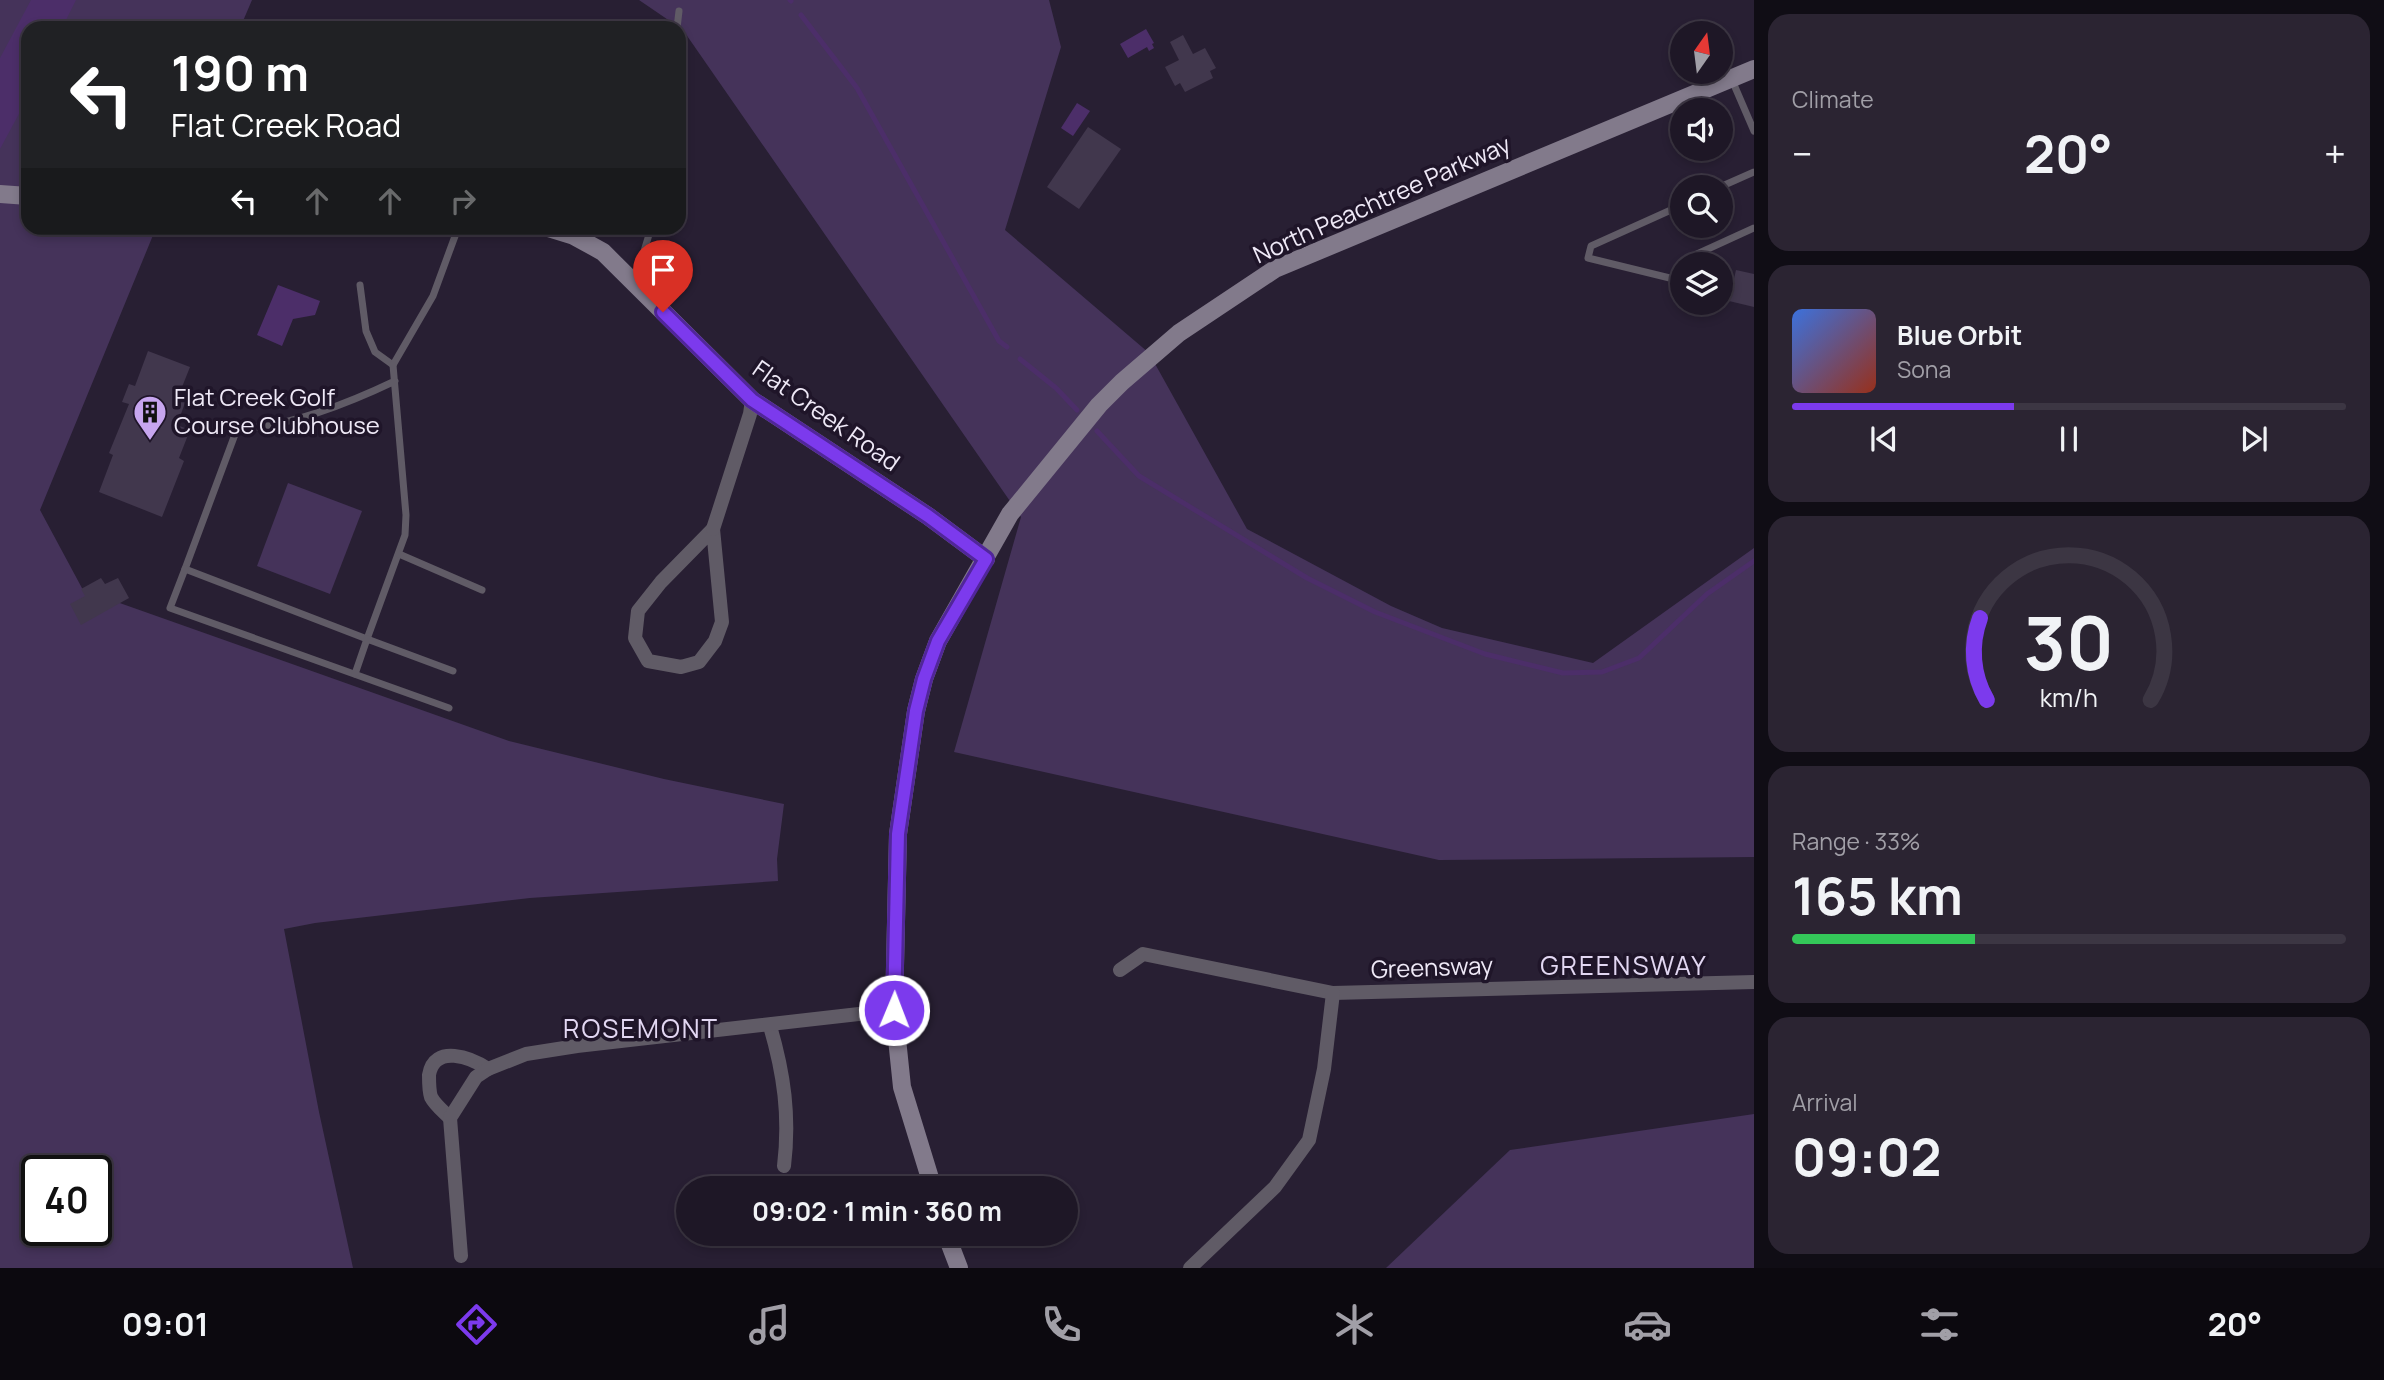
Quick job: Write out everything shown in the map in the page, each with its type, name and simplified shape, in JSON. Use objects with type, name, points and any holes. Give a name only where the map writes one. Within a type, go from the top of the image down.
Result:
[{"type":"street","name":"North Peachtree Parkway","points":[[1733,77],[1754,69]]},
{"type":"street","name":"North Peachtree Parkway","points":[[929,1176],[902,1087],[894,1010],[898,834],[916,711],[924,679],[938,641],[1010,514],[1099,405],[1122,382],[1179,333],[1275,269],[1717,84]]},
{"type":"street","points":[[0,194],[21,196]]},
{"type":"street","name":"Flat Creek Road","points":[[571,235],[603,252],[752,400],[928,516],[986,559]]},
{"type":"street","points":[[713,529],[638,611],[635,638],[648,661],[681,667],[699,662],[715,641],[722,622],[713,529],[750,414],[752,400]]},
{"type":"street","name":"Greensway","points":[[1120,970],[1143,954],[1333,993],[1754,982]]},
{"type":"street","points":[[1190,1268],[1275,1187],[1309,1140],[1324,1069],[1333,993]]},
{"type":"street","points":[[450,1118],[476,1077],[488,1069],[526,1054],[894,1010]]},
{"type":"street","points":[[770,1026],[780,1060],[785,1096],[788,1133],[784,1167]]},
{"type":"street","points":[[461,1255],[450,1118],[432,1097],[430,1068],[440,1058],[454,1055],[474,1059],[488,1069]]},
{"type":"street","points":[[951,1246],[959,1268]]},
{"type":"lane","points":[[678,21],[679,11]]},
{"type":"lane","points":[[1733,83],[1754,131]]},
{"type":"lane","points":[[1733,181],[1754,172]]},
{"type":"lane","points":[[1670,210],[1591,246],[1588,258],[1670,278]]},
{"type":"lane","points":[[1701,252],[1754,228]]},
{"type":"lane","points":[[355,674],[405,535],[406,514],[393,365],[433,296],[455,235]]},
{"type":"lane","points":[[635,282],[649,235]]},
{"type":"lane","points":[[360,285],[366,331],[376,352],[393,365]]},
{"type":"lane","points":[[395,381],[355,400],[259,428],[237,429],[170,608],[449,708]]},
{"type":"lane","points":[[399,554],[482,590]]},
{"type":"lane","points":[[185,569],[453,671]]},
{"type":"shaded area","points":[[0,0],[252,0],[243,21],[21,21],[21,235],[153,235],[40,510],[83,590],[509,741],[664,779],[784,804],[777,859],[778,881],[530,898],[284,929],[319,1112],[353,1268],[0,1268]]},
{"type":"shaded area","points":[[31,0],[76,0],[66,21],[21,21],[21,110],[0,149],[0,58]]},
{"type":"shaded area","points":[[639,0],[1049,0],[1061,47],[1005,230],[1149,353],[1247,529],[1391,606],[1442,628],[1593,663],[1754,548],[1754,857],[1439,860],[954,752],[1021,517],[686,34],[686,21],[670,21]]},
{"type":"shaded area","points":[[1146,29],[1154,48],[1149,51],[1147,47],[1128,58],[1120,44]]},
{"type":"shaded area","points":[[1077,103],[1090,111],[1073,136],[1061,128]]},
{"type":"shaded area","points":[[278,285],[320,301],[315,315],[293,319],[282,346],[257,335]]},
{"type":"shaded area","points":[[288,483],[362,511],[330,594],[257,566]]},
{"type":"shaded area","points":[[1754,1114],[1754,1268],[1386,1268],[1510,1150]]},
{"type":"building","points":[[1183,35],[1193,54],[1205,48],[1216,68],[1210,71],[1213,78],[1185,92],[1180,83],[1175,86],[1165,67],[1179,60],[1170,42]]},
{"type":"building","points":[[1088,127],[1121,149],[1079,209],[1047,187]]},
{"type":"building","points":[[1736,270],[1754,274],[1754,307],[1733,302]]},
{"type":"building","name":"Flat Creek Golf Course Clubhouse","points":[[148,351],[190,367],[178,397],[186,400],[177,425],[190,430],[179,458],[184,461],[162,517],[99,492],[113,455],[109,453],[129,404],[122,402],[129,384],[135,386]]},
{"type":"building","points":[[101,578],[105,584],[118,578],[129,598],[81,625],[70,604],[85,596],[81,589]]},
{"type":"waterway","points":[[801,15],[857,88],[999,341],[1007,347]]},
{"type":"waterway","points":[[1020,359],[1056,388],[1077,410]]},
{"type":"waterway","points":[[1097,431],[1139,476],[1307,578],[1375,612],[1485,654],[1563,673],[1602,672],[1639,658],[1707,594],[1754,561]]},
{"type":"place","name":"Flat Creek Golf Course Clubhouse","points":[[150,442]]},
{"type":"district","name":"GREENSWAY","points":[[1624,966]]},
{"type":"district","name":"ROSEMONT","points":[[641,1029]]},
{"type":"route","points":[[663,312],[752,400],[928,516],[986,559],[938,641],[916,711],[898,834],[894,1010]]}]
